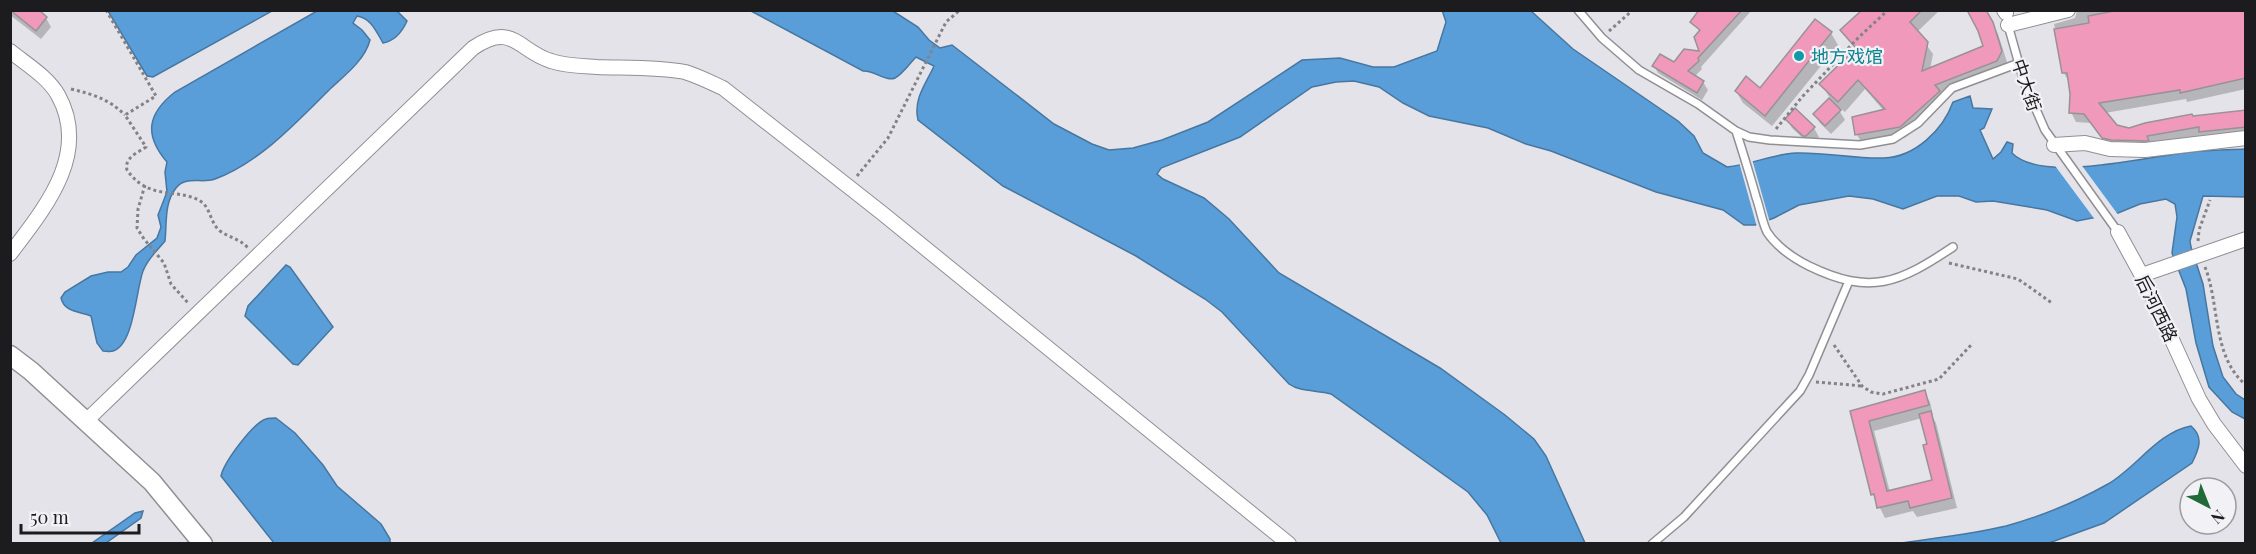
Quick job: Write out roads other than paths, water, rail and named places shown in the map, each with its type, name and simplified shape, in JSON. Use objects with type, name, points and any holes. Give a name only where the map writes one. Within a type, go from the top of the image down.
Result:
[{"type":"main road","points":[[10,355],[152,482],[202,543]]},
{"type":"street","points":[[2006,15],[2068,10]]},
{"type":"street","points":[[86,421],[473,48],[486,39],[502,36],[520,43],[550,61],[569,65],[682,72],[701,77],[723,88],[848,186],[1289,543]]},
{"type":"street","points":[[10,51],[50,83],[58,94],[66,113],[69,139],[64,172],[49,203],[10,254]]},
{"type":"street","points":[[2058,149],[2085,142],[2110,148],[2145,150],[2246,138]]},
{"type":"street","name":"后河西路","points":[[2118,232],[2142,275],[2199,399],[2214,424],[2246,466]]},
{"type":"street","points":[[2142,275],[2246,239]]},
{"type":"lane","points":[[1578,10],[1602,38],[1639,70],[1698,104],[1736,131],[1770,140],[1860,145],[1893,139],[1918,123],[1952,88],[2019,63]]},
{"type":"lane","name":"中大街","points":[[2006,15],[2033,107],[2058,149]]},
{"type":"lane","points":[[1736,131],[1765,226],[1778,244],[1794,258],[1830,276],[1849,281],[1880,283],[1900,278],[1953,247]]},
{"type":"lane","name":"后河西路","points":[[2058,149],[2118,232]]},
{"type":"lane","points":[[1652,543],[1684,517],[1800,391],[1827,335],[1849,281]]},
{"type":"water","points":[[1442,10],[1531,11],[1573,49],[1678,121],[1694,136],[1703,153],[1727,167],[1796,153],[1884,158],[1906,153],[1935,132],[1953,102],[1970,96],[1973,108],[1992,109],[1984,128],[1980,130],[1993,159],[2007,142],[2013,144],[2012,153],[2027,162],[2071,167],[2097,166],[2190,152],[2245,149],[2245,197],[2203,196],[2190,241],[2203,284],[2213,346],[2223,377],[2236,394],[2245,400],[2245,419],[2232,412],[2209,387],[2196,343],[2186,289],[2172,253],[2177,217],[2175,204],[2166,199],[2140,204],[2118,213],[2077,221],[2047,210],[1993,201],[1976,202],[1959,196],[1937,196],[1903,209],[1873,199],[1849,196],[1799,205],[1755,225],[1744,225],[1723,210],[1656,192],[1488,128],[1429,116],[1379,87],[1354,81],[1312,87],[1240,137],[1161,168],[1157,174],[1204,198],[1229,219],[1279,273],[1440,368],[1534,439],[1546,456],[1585,543],[1501,543],[1487,515],[1468,492],[1331,394],[1293,387],[1222,312],[1205,299],[1136,256],[1003,186],[918,120],[919,98],[934,66],[916,57],[895,78],[891,79],[863,71],[751,11],[893,11],[918,27],[929,40],[940,48],[952,45],[1054,124],[1092,144],[1109,150],[1133,148],[1162,140],[1208,122],[1302,60],[1340,58],[1373,67],[1394,67],[1437,51],[1446,22]]},
{"type":"water","points":[[108,11],[272,11],[153,77],[147,76]]},
{"type":"water","points":[[317,11],[397,11],[407,21],[398,35],[383,43],[370,22],[357,16],[353,23],[370,40],[364,54],[291,128],[247,163],[231,172],[215,179],[184,182],[176,188],[168,207],[165,241],[150,258],[143,271],[126,339],[120,347],[113,351],[103,351],[97,343],[91,316],[69,309],[61,298],[65,292],[91,276],[121,272],[128,267],[136,255],[157,238],[161,227],[158,215],[167,192],[165,172],[167,162],[152,134],[154,117],[159,108],[175,92]]},
{"type":"water","points":[[286,265],[290,267],[333,327],[298,365],[293,364],[245,316],[248,306]]},
{"type":"water","points":[[276,418],[295,433],[323,465],[337,486],[381,524],[390,543],[274,543],[221,476],[233,453],[247,435],[260,422]]},
{"type":"water","points":[[2191,426],[2199,439],[2197,453],[2192,463],[2104,523],[2049,543],[1901,543],[2006,526],[2058,508],[2108,484],[2168,435]]},
{"type":"water","points":[[143,511],[141,518],[106,543],[92,543],[135,513]]},
{"type":"place","name":"地方戏馆","points":[[1799,56]]}]
